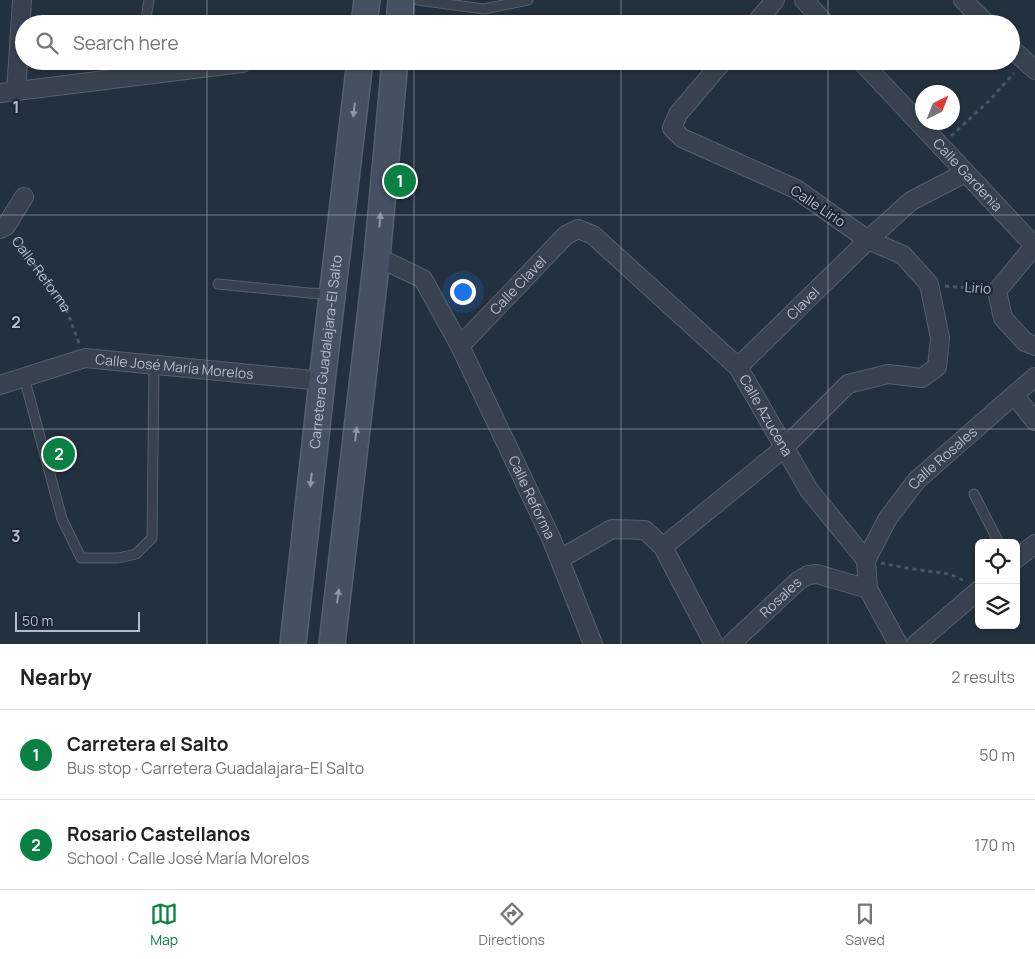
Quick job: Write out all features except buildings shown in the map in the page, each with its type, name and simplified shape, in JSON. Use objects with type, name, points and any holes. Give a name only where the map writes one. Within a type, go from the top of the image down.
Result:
[{"type":"main road","points":[[365,15],[366,0]]},
{"type":"main road","points":[[400,15],[401,0]]},
{"type":"main road","name":"Carretera Guadalajara-El Salto","points":[[293,644],[359,70]]},
{"type":"main road","points":[[332,644],[377,257],[394,70]]},
{"type":"street","points":[[20,15],[22,0]]},
{"type":"street","points":[[763,15],[776,0]]},
{"type":"street","points":[[804,0],[818,15]]},
{"type":"street","points":[[964,0],[978,15]]},
{"type":"street","points":[[15,46],[8,92],[132,70]]},
{"type":"street","points":[[1020,57],[1030,66]]},
{"type":"street","name":"Calle Lirio","points":[[715,70],[678,114],[672,128],[682,138],[796,189],[868,240],[903,255],[929,284]]},
{"type":"street","name":"Calle Gardenia","points":[[868,70],[1035,245]]},
{"type":"street","name":"Clavel","points":[[738,367],[868,240],[911,201],[965,173]]},
{"type":"street","name":"Calle Reforma","points":[[3,228],[24,197]]},
{"type":"street","name":"Calle Clavel","points":[[460,346],[566,235],[578,229]]},
{"type":"street","name":"Calle Azucena","points":[[578,229],[593,235],[738,367],[809,490],[866,560]]},
{"type":"street","name":"Lirio","points":[[997,291],[1035,245]]},
{"type":"street","name":"Calle Reforma","points":[[377,257],[423,279],[460,346],[551,538],[593,644]]},
{"type":"street","points":[[663,547],[784,448],[848,384],[888,374],[922,378],[937,367],[940,338],[929,284]]},
{"type":"street","points":[[997,291],[1003,318],[1025,342],[1035,346]]},
{"type":"street","name":"Calle José María Morelos","points":[[0,385],[85,358],[322,381]]},
{"type":"street","name":"Calle Rosales","points":[[866,560],[888,518],[917,480],[1035,377]]},
{"type":"street","points":[[1014,394],[1035,421]]},
{"type":"street","points":[[560,559],[612,529],[645,530],[663,547],[714,644]]},
{"type":"street","points":[[1020,556],[1035,544]]},
{"type":"street","points":[[866,560],[868,589],[898,644]]},
{"type":"street","name":"Rosales","points":[[731,644],[798,581],[808,575],[817,574],[868,589]]},
{"type":"street","points":[[916,644],[975,587]]},
{"type":"lane","points":[[146,15],[149,0]]},
{"type":"lane","points":[[418,0],[484,4],[528,0]]},
{"type":"lane","points":[[218,284],[333,294]]},
{"type":"lane","points":[[24,377],[62,519],[81,558],[118,558],[136,554],[152,538],[154,364]]},
{"type":"lane","points":[[974,494],[998,539]]},
{"type":"path","points":[[940,146],[1030,66]]},
{"type":"path","name":"Calle Reforma","points":[[3,228],[65,306],[85,358]]},
{"type":"path","name":"Lirio","points":[[929,284],[997,291]]},
{"type":"path","points":[[866,560],[949,574],[975,587]]},
{"type":"place","name":"Carretera el Salto","points":[[400,181]]},
{"type":"place","name":"Rosario Castellanos","points":[[59,454]]}]
